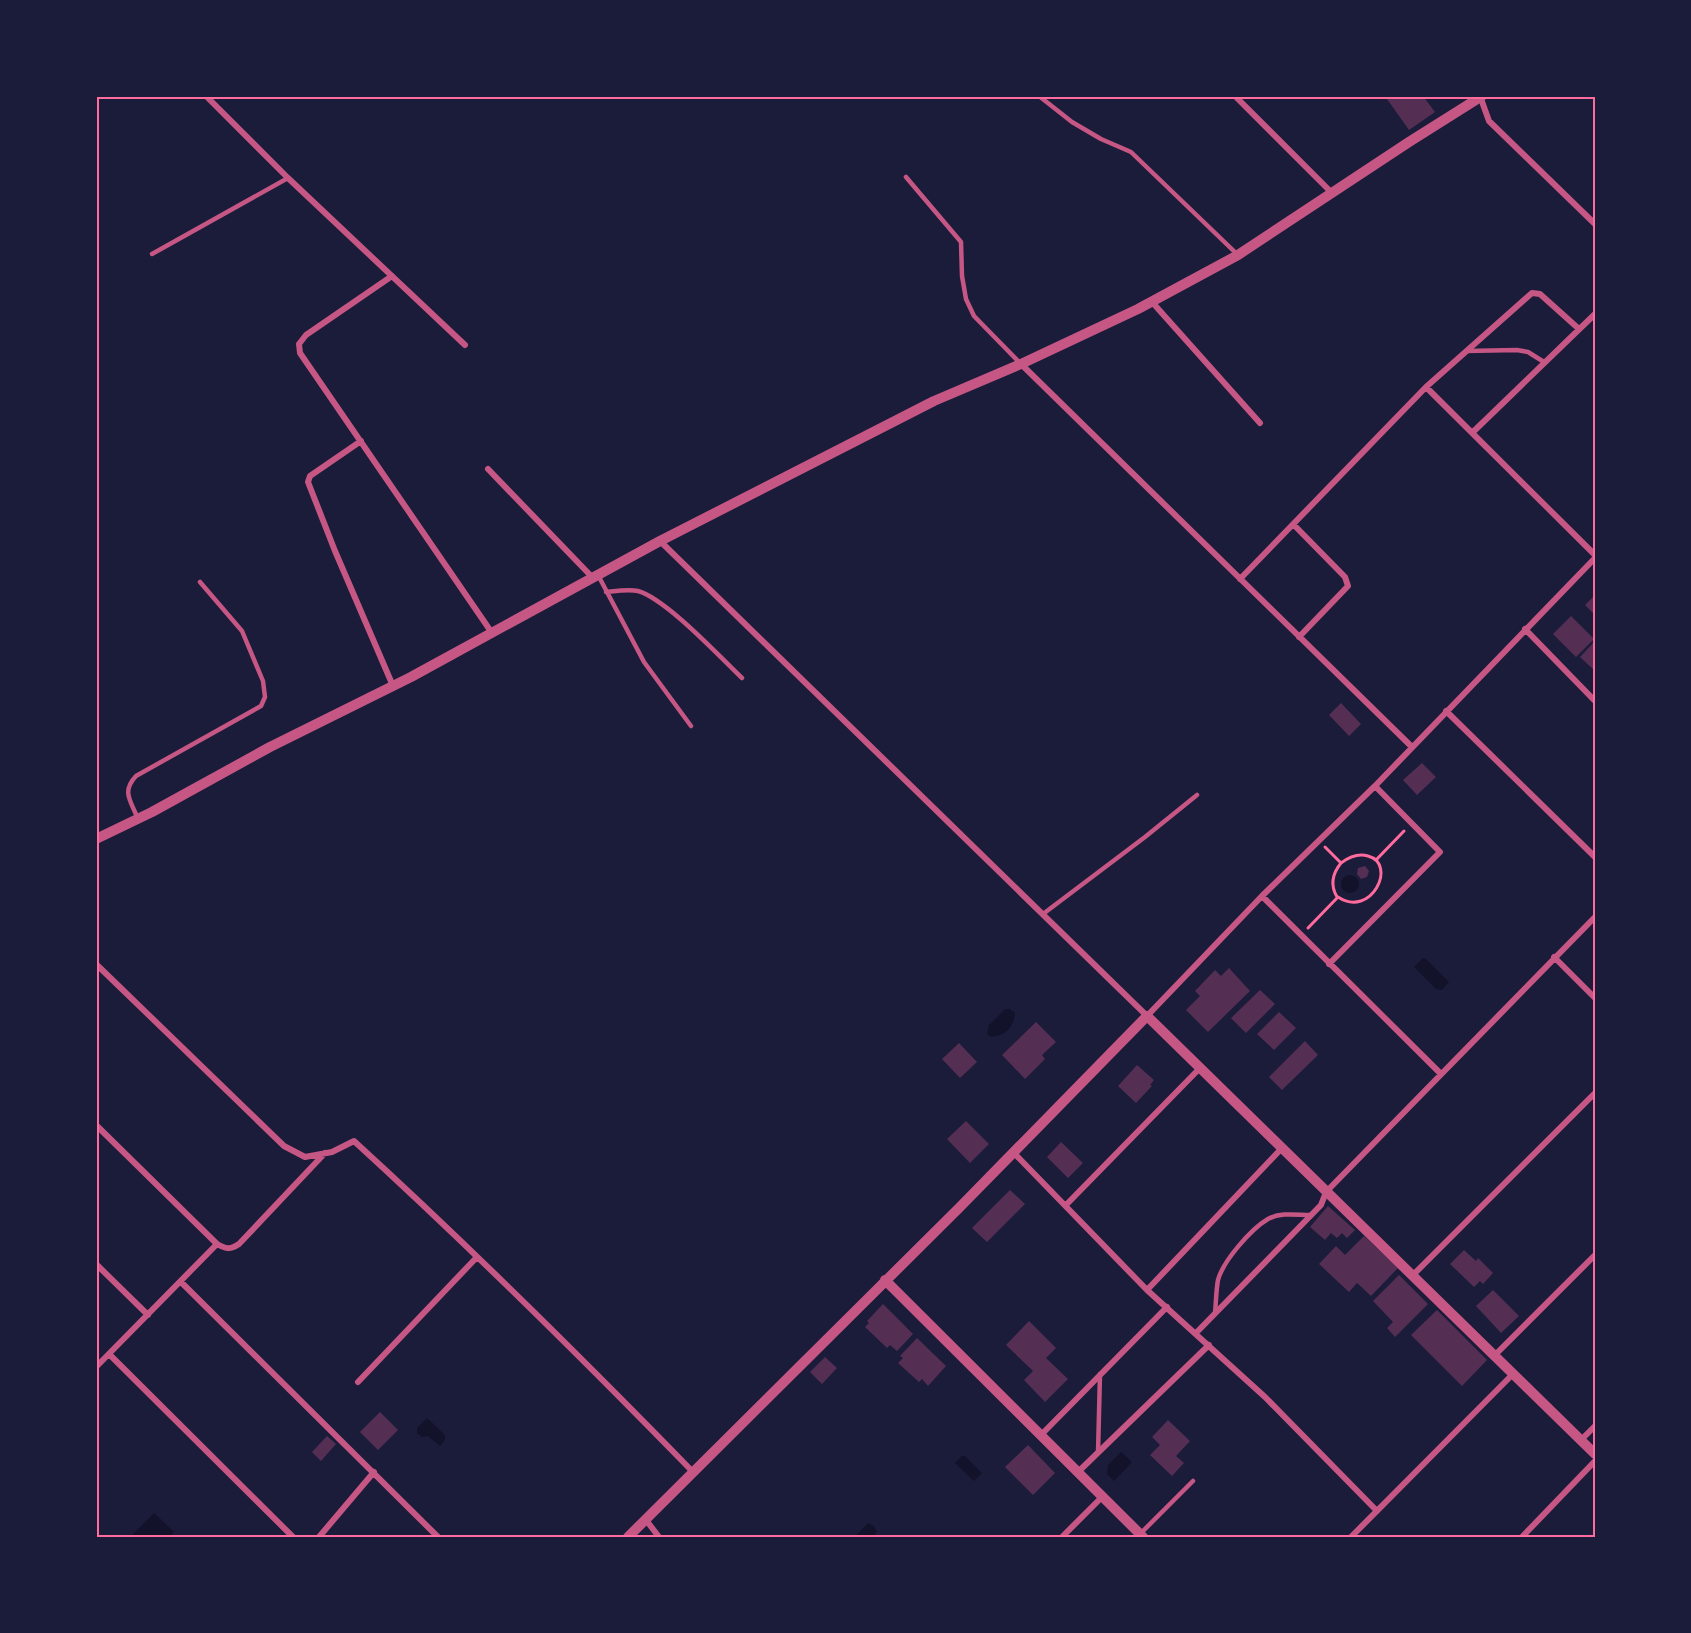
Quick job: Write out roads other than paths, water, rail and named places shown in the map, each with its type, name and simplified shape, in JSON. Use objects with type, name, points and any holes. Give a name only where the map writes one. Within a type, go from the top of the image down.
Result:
[{"type":"street","points":[[206,96],[288,178],[465,345]]},
{"type":"street","points":[[1235,96],[1332,193]]},
{"type":"street","points":[[96,839],[138,819],[270,747],[493,634],[660,541],[934,401],[1021,364],[1152,302],[1238,255],[1481,96],[1489,121],[1595,224]]},
{"type":"street","points":[[392,276],[306,335],[299,344],[300,353],[493,634]]},
{"type":"street","points":[[1240,579],[1426,387],[1532,293],[1540,294],[1579,329]]},
{"type":"street","points":[[1152,302],[1260,423]]},
{"type":"street","points":[[1473,432],[1595,314]]},
{"type":"street","points":[[1021,364],[1412,747]]},
{"type":"street","points":[[628,1537],[1014,1153],[1262,896],[1375,786],[1595,556],[1426,387]]},
{"type":"street","points":[[362,441],[310,476],[308,482],[393,686]]},
{"type":"street","points":[[488,469],[595,577]]},
{"type":"street","points":[[1294,525],[1345,577],[1348,586],[1299,637]]},
{"type":"street","points":[[660,541],[1595,1454]]},
{"type":"street","points":[[1525,629],[1595,701]]},
{"type":"street","points":[[1446,711],[1595,857]]},
{"type":"street","points":[[1329,964],[1440,852],[1375,786]]},
{"type":"street","points":[[1262,896],[1440,1073]]},
{"type":"street","points":[[1196,1333],[1321,1205],[1326,1192],[1440,1073],[1595,917]]},
{"type":"street","points":[[1554,957],[1595,998]]},
{"type":"street","points":[[96,964],[284,1146],[305,1157],[325,1153],[354,1142],[572,1348],[693,1472]]},
{"type":"street","points":[[1066,1205],[1200,1068]]},
{"type":"street","points":[[1412,1276],[1595,1093]]},
{"type":"street","points":[[96,1125],[217,1244],[226,1249],[232,1249],[239,1244],[325,1153]]},
{"type":"street","points":[[1146,1290],[1282,1148]]},
{"type":"street","points":[[1014,1153],[1146,1290],[1265,1397],[1377,1511]]},
{"type":"street","points":[[96,1367],[217,1244]]},
{"type":"street","points":[[1494,1356],[1595,1255]]},
{"type":"street","points":[[358,1382],[477,1257]]},
{"type":"street","points":[[96,1264],[148,1315]]},
{"type":"street","points":[[885,1280],[1141,1535]]},
{"type":"street","points":[[181,1282],[438,1537]]},
{"type":"street","points":[[1040,1436],[1167,1307]]},
{"type":"street","points":[[1077,1473],[1209,1345]]},
{"type":"street","points":[[109,1354],[293,1537]]},
{"type":"street","points":[[1351,1537],[1513,1374]]},
{"type":"street","points":[[1581,1440],[1595,1426]]},
{"type":"street","points":[[1522,1537],[1595,1461]]},
{"type":"street","points":[[319,1537],[374,1472]]},
{"type":"street","points":[[1062,1537],[1102,1497]]},
{"type":"street","points":[[646,1520],[659,1537]]},
{"type":"lane","points":[[1040,96],[1072,122],[1101,139],[1131,152],[1238,255]]},
{"type":"lane","points":[[906,177],[961,242],[962,276],[966,299],[974,316],[1021,364]]},
{"type":"lane","points":[[153,254],[288,178]]},
{"type":"lane","points":[[1466,351],[1517,350],[1528,352],[1544,362]]},
{"type":"lane","points":[[595,577],[606,592],[644,662],[691,726]]},
{"type":"lane","points":[[138,819],[127,793],[129,784],[136,776],[261,706],[265,697],[263,681],[242,631],[200,582]]},
{"type":"lane","points":[[606,592],[636,590],[648,595],[665,606],[742,678]]},
{"type":"lane","points":[[1043,914],[1197,795]]},
{"type":"lane","points":[[1215,1313],[1218,1279],[1227,1260],[1249,1234],[1269,1219],[1284,1215],[1310,1215]]},
{"type":"lane","points":[[1098,1453],[1100,1374]]},
{"type":"lane","points":[[1141,1535],[1193,1481]]}]
